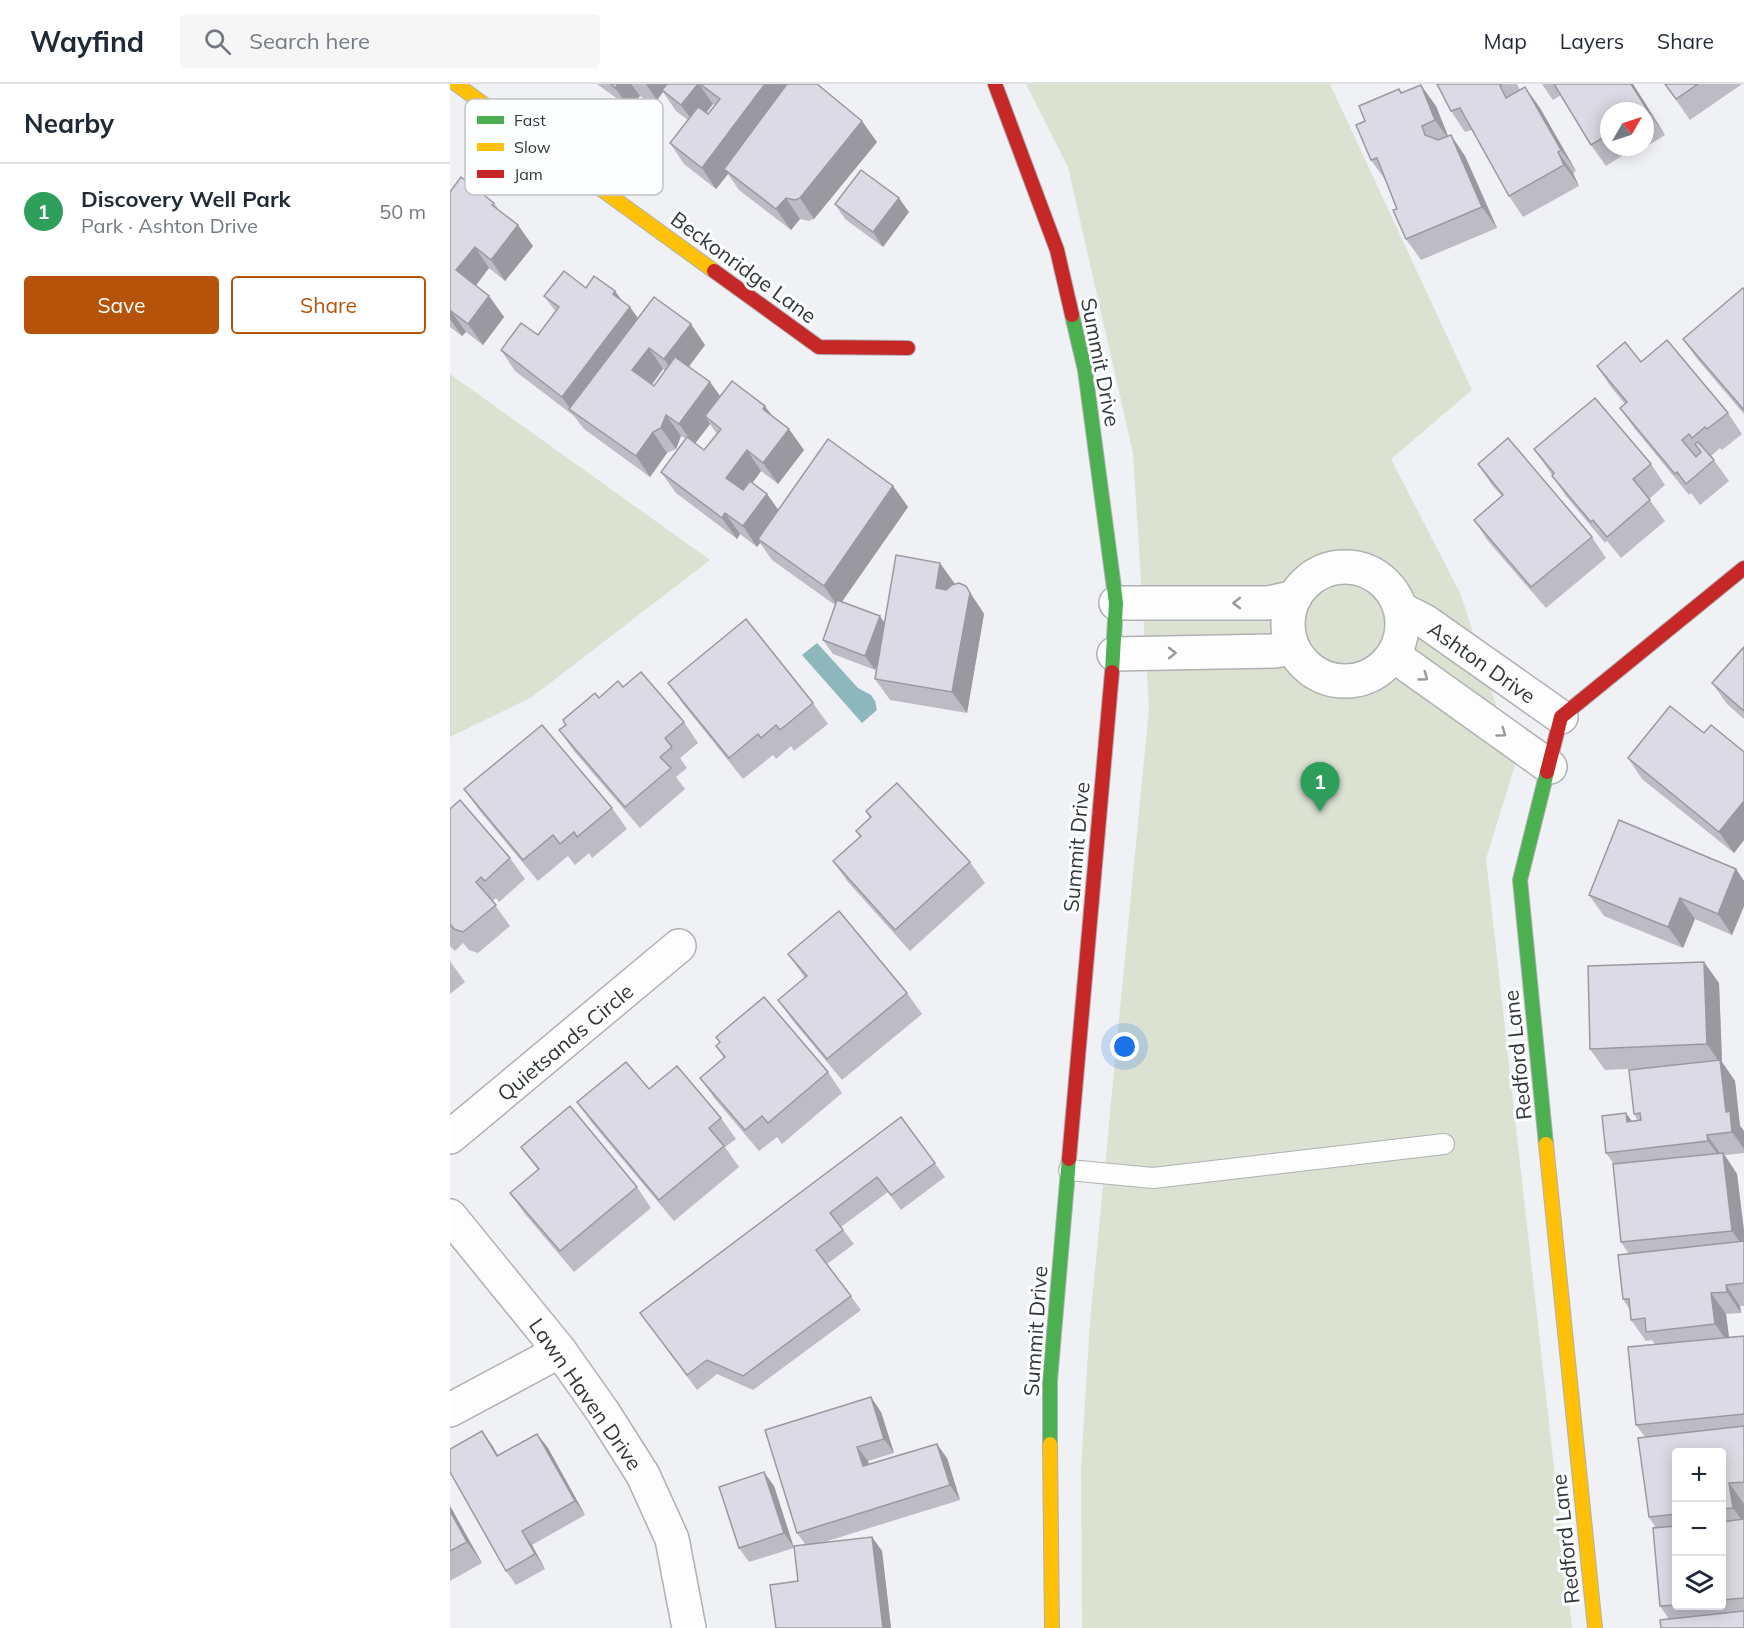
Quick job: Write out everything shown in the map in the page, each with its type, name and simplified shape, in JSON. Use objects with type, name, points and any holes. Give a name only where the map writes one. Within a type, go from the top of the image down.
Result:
[{"type":"street","name":"Beckonridge Lane","points":[[456,84],[477,99]]},
{"type":"street","name":"Summit Drive","points":[[995,84],[1057,250],[1083,359],[1116,603],[1114,654],[1050,1380],[1053,1628]]},
{"type":"street","name":"Beckonridge Lane","points":[[609,195],[819,347],[908,348]]},
{"type":"street","name":"Ashton Drive","points":[[1294,597],[1309,579],[1329,568],[1352,567],[1374,574],[1391,589],[1401,609],[1403,626],[1400,643],[1392,658]]},
{"type":"street","points":[[1561,717],[1744,568]]},
{"type":"street","points":[[1116,603],[1268,603],[1294,597]]},
{"type":"street","points":[[1294,597],[1289,613],[1289,631],[1293,648],[1305,665],[1322,676],[1341,681],[1360,680],[1378,672],[1392,658],[1403,662],[1550,767]]},
{"type":"street","name":"Ashton Drive","points":[[1401,609],[1426,622],[1561,717]]},
{"type":"street","points":[[1114,654],[1275,651],[1293,648]]},
{"type":"street","name":"Redford Lane","points":[[1561,717],[1520,880],[1595,1628]]},
{"type":"street","name":"Quietsands Circle","points":[[450,1137],[679,946]]},
{"type":"street","name":"Lawn Haven Drive","points":[[450,1216],[560,1351],[603,1412],[643,1475],[672,1539],[689,1628]]},
{"type":"street","points":[[450,1410],[560,1351]]},
{"type":"lane","points":[[1069,1170],[1153,1178],[1444,1144]]},
{"type":"green space","points":[[1026,84],[1330,84],[1472,390],[1391,459],[1461,595],[1515,765],[1486,859],[1572,1628],[1082,1628],[1081,1467],[1090,1322],[1149,708],[1133,453],[1068,167]]},
{"type":"green space","points":[[450,374],[710,560],[532,697],[450,737]]},
{"type":"water","points":[[817,643],[858,688],[871,695],[875,701],[877,710],[862,723],[802,655]]},
{"type":"building","points":[[667,84],[698,84],[681,105],[662,90]]},
{"type":"building","points":[[700,84],[765,84],[702,168],[670,143],[698,107],[708,114],[720,99]]},
{"type":"building","points":[[787,84],[817,84],[862,121],[800,198],[795,200],[786,198],[776,209],[724,169]]},
{"type":"building","points":[[1437,84],[1501,84],[1506,98],[1525,87],[1561,150],[1558,152],[1564,165],[1509,196],[1460,108],[1451,111]]},
{"type":"building","points":[[1554,84],[1631,84],[1642,102],[1600,102],[1600,140],[1591,145]]},
{"type":"building","points":[[1665,84],[1698,84],[1676,99]]},
{"type":"building","points":[[1421,85],[1435,120],[1422,126],[1425,135],[1438,140],[1451,135],[1482,207],[1406,239],[1393,210],[1397,209],[1377,158],[1371,160],[1356,125],[1365,121],[1359,106],[1399,89],[1401,93]]},
{"type":"building","points":[[861,170],[899,198],[873,232],[835,204]]},
{"type":"building","points":[[461,177],[465,180],[465,195],[484,195],[494,203],[492,205],[518,225],[491,260],[475,247],[456,270],[489,296],[468,324],[450,312],[450,192]]},
{"type":"building","points":[[564,271],[586,288],[594,276],[615,291],[613,294],[630,307],[562,397],[501,350],[521,323],[538,335],[559,307],[544,296]]},
{"type":"building","points":[[1744,289],[1744,410],[1683,339]]},
{"type":"building","points":[[654,297],[691,324],[664,359],[649,348],[632,370],[654,386],[675,357],[710,382],[679,424],[666,415],[661,428],[653,432],[636,456],[569,409]]},
{"type":"building","points":[[1667,340],[1728,413],[1692,438],[1689,434],[1682,440],[1696,457],[1701,452],[1695,444],[1698,442],[1714,460],[1686,484],[1620,408],[1627,402],[1597,366],[1625,342],[1641,362]]},
{"type":"building","points":[[732,381],[765,406],[763,409],[789,429],[763,463],[747,450],[726,478],[743,490],[750,481],[767,494],[743,526],[725,513],[722,518],[661,472],[687,437],[704,450],[721,429],[705,416]]},
{"type":"building","points":[[1595,398],[1651,464],[1633,479],[1650,500],[1607,537],[1593,520],[1591,522],[1552,476],[1554,473],[1534,449]]},
{"type":"building","points":[[1508,438],[1592,537],[1531,587],[1474,520],[1503,495],[1478,464]]},
{"type":"building","points":[[828,439],[893,486],[824,586],[758,539]]},
{"type":"building","points":[[896,555],[940,563],[936,588],[946,590],[959,583],[966,586],[970,593],[952,692],[875,679]]},
{"type":"building","points":[[837,600],[880,616],[865,656],[823,640]]},
{"type":"building","points":[[746,619],[813,703],[780,730],[776,725],[761,738],[758,734],[729,758],[668,683]]},
{"type":"building","points":[[1744,647],[1744,711],[1712,683]]},
{"type":"building","points":[[641,672],[684,722],[665,738],[672,747],[660,757],[671,768],[625,807],[559,730],[566,725],[563,720],[595,693],[599,698],[618,681],[623,687]]},
{"type":"building","points":[[1670,706],[1704,733],[1711,725],[1744,752],[1744,801],[1719,832],[1628,758]]},
{"type":"building","points":[[542,725],[612,808],[577,837],[574,832],[560,844],[553,835],[523,860],[464,789]]},
{"type":"building","points":[[897,783],[970,862],[895,930],[833,861],[861,836],[856,831],[871,817],[866,811]]},
{"type":"building","points":[[460,800],[510,858],[485,881],[481,877],[476,882],[496,905],[463,932],[454,929],[450,924],[450,809]]},
{"type":"building","points":[[1619,820],[1736,869],[1718,914],[1680,898],[1668,927],[1589,895]]},
{"type":"building","points":[[839,911],[907,993],[827,1059],[778,1000],[807,976],[788,954]]},
{"type":"building","points":[[1704,962],[1707,1044],[1590,1049],[1588,966]]},
{"type":"building","points":[[764,997],[828,1072],[768,1123],[762,1116],[745,1130],[700,1078],[725,1057],[716,1046],[720,1042],[716,1037]]},
{"type":"building","points":[[1720,1060],[1726,1112],[1730,1111],[1732,1132],[1707,1135],[1708,1141],[1606,1153],[1602,1116],[1626,1113],[1627,1122],[1641,1120],[1640,1113],[1634,1114],[1629,1070]]},
{"type":"building","points":[[626,1062],[649,1089],[677,1066],[721,1118],[709,1128],[724,1146],[659,1200],[577,1102]]},
{"type":"building","points":[[570,1106],[637,1187],[560,1251],[510,1193],[539,1169],[521,1147]]},
{"type":"building","points":[[901,1117],[935,1163],[891,1195],[877,1177],[830,1213],[843,1230],[816,1250],[851,1296],[743,1376],[707,1360],[687,1375],[640,1313]]},
{"type":"building","points":[[1723,1153],[1732,1231],[1621,1242],[1613,1164]]},
{"type":"building","points":[[1744,1241],[1744,1283],[1726,1285],[1727,1292],[1711,1293],[1715,1324],[1646,1332],[1645,1318],[1631,1320],[1629,1299],[1623,1299],[1618,1255]]},
{"type":"building","points":[[1744,1336],[1744,1414],[1636,1425],[1628,1347]]},
{"type":"building","points":[[871,1397],[884,1439],[857,1447],[863,1466],[937,1444],[950,1485],[797,1533],[765,1430]]},
{"type":"building","points":[[1744,1426],[1744,1482],[1729,1483],[1733,1508],[1726,1509],[1726,1448],[1672,1448],[1672,1515],[1649,1517],[1638,1438]]},
{"type":"building","points":[[482,1431],[497,1456],[537,1434],[575,1501],[522,1531],[535,1554],[506,1571],[450,1472],[450,1449]]},
{"type":"building","points":[[764,1472],[784,1533],[739,1548],[719,1487]]},
{"type":"building","points":[[450,1511],[467,1542],[450,1551]]},
{"type":"building","points":[[1744,1519],[1744,1598],[1726,1600],[1726,1521]]},
{"type":"building","points":[[1672,1526],[1672,1605],[1660,1606],[1653,1528]]},
{"type":"building","points":[[872,1537],[883,1628],[776,1628],[770,1585],[798,1581],[794,1546]]},
{"type":"building","points":[[1744,1611],[1744,1628],[1661,1628],[1660,1620]]},
{"type":"traffic: fast","points":[[1072,315],[1085,370],[1116,603],[1112,672]]},
{"type":"traffic: fast","points":[[1546,1144],[1520,880],[1547,772]]},
{"type":"traffic: fast","points":[[1050,1444],[1050,1380],[1069,1159]]},
{"type":"traffic: slow","points":[[456,84],[477,99]]},
{"type":"traffic: slow","points":[[609,195],[714,271]]},
{"type":"traffic: slow","points":[[1546,1144],[1595,1628]]},
{"type":"traffic: slow","points":[[1050,1444],[1052,1628]]},
{"type":"traffic: jam","points":[[995,84],[1057,250],[1072,315]]},
{"type":"traffic: jam","points":[[714,271],[819,347],[908,348]]},
{"type":"traffic: jam","points":[[1547,772],[1561,717],[1744,568]]},
{"type":"traffic: jam","points":[[1069,1159],[1112,672]]},
{"type":"place","name":"Discovery Well Park","points":[[1320,812]]}]
